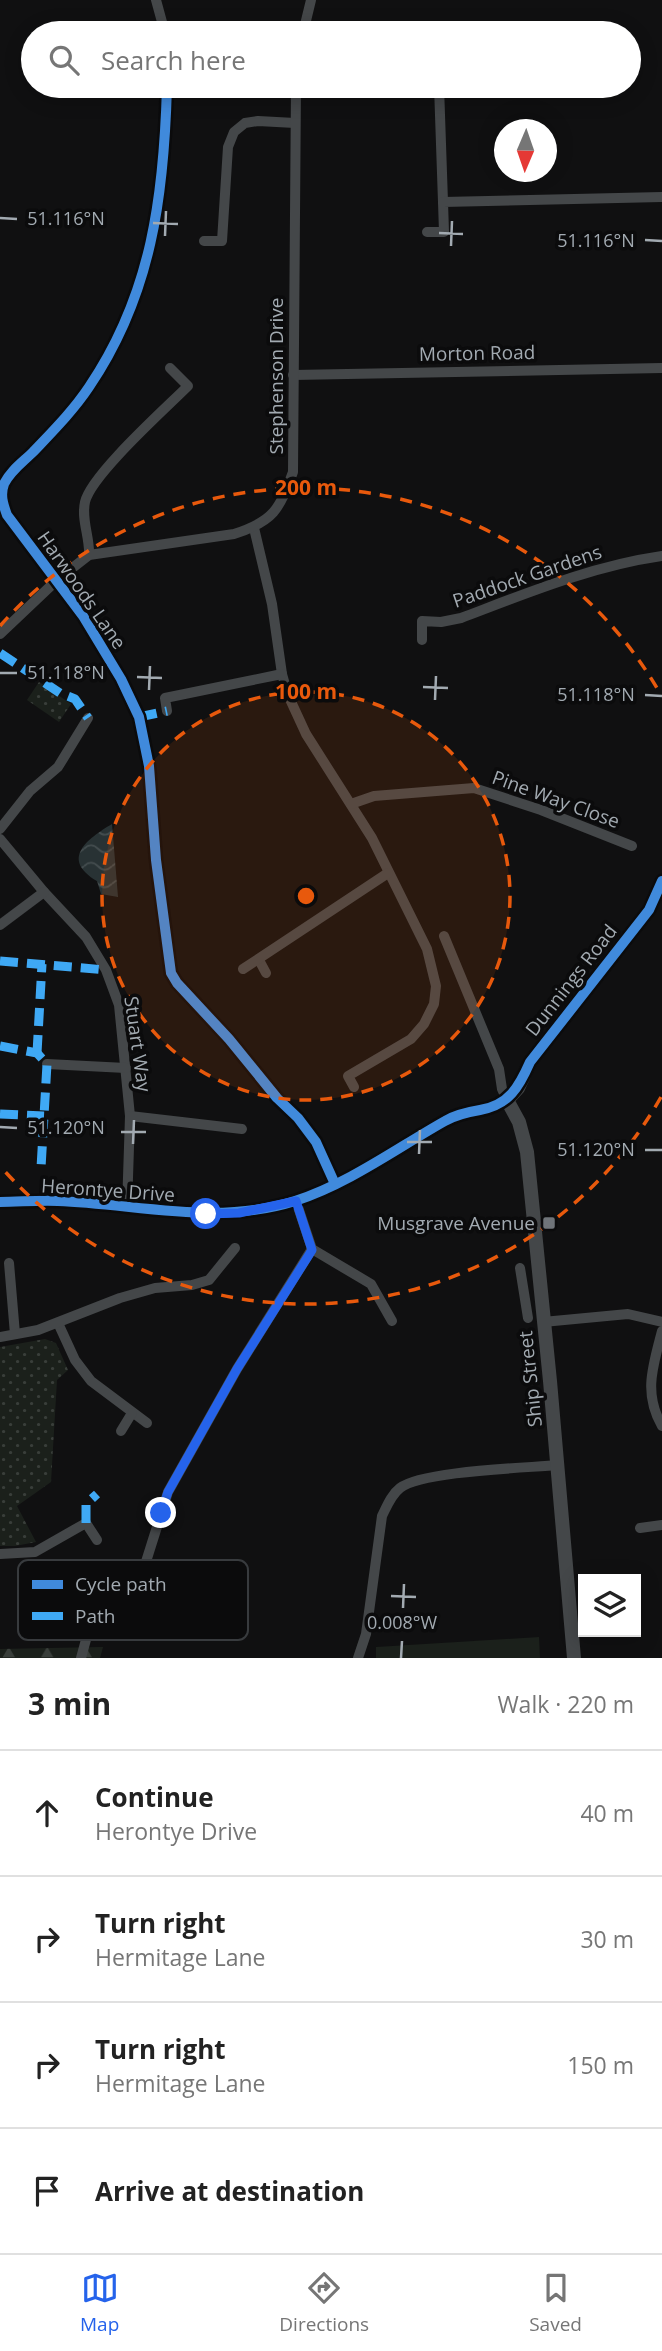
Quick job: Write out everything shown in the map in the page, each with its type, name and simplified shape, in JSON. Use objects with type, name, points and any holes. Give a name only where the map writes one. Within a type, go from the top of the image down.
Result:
[{"type":"street","points":[[156,0],[162,21]]},
{"type":"street","points":[[306,21],[311,0]]},
{"type":"street","name":"Harwoods Lane","points":[[167,98],[166,138],[150,253],[125,325],[88,389],[62,421],[13,471],[2,490],[1,498],[7,515],[83,616],[139,717],[149,766],[156,860],[171,973],[277,1098],[298,1118],[316,1142],[335,1184]]},
{"type":"street","name":"Stephenson Drive","points":[[0,634],[57,580],[89,555],[234,534],[254,528],[269,517],[281,503],[293,472],[296,98]]},
{"type":"street","points":[[427,232],[444,232],[439,98]]},
{"type":"street","points":[[204,241],[222,241],[228,147],[234,132],[245,123],[258,121],[295,123]]},
{"type":"street","points":[[443,202],[662,197]]},
{"type":"street","points":[[89,555],[90,547],[83,517],[90,488],[188,386],[170,368]]},
{"type":"street","name":"Morton Road","points":[[293,375],[662,368]]},
{"type":"street","points":[[254,528],[272,604],[282,674],[288,695],[306,734],[372,838],[427,948],[436,986],[434,1004],[424,1024],[411,1039],[345,1070],[354,1087]]},
{"type":"street","name":"Paddock Gardens","points":[[422,640],[422,621],[441,622],[461,618],[589,572],[628,561],[662,556]]},
{"type":"street","points":[[167,711],[165,698],[282,674]]},
{"type":"street","points":[[0,829],[30,791],[58,767],[88,718]]},
{"type":"street","name":"Pine Way Close","points":[[351,804],[374,796],[474,788],[628,840]]},
{"type":"street","name":"Stuart Way","points":[[0,839],[86,937],[106,970],[119,1005],[130,1116],[127,1208]]},
{"type":"street","points":[[243,969],[388,873]]},
{"type":"street","name":"Dunnings Road","points":[[507,1100],[518,1088],[530,1062],[649,910],[662,881]]},
{"type":"street","points":[[0,925],[44,892]]},
{"type":"street","points":[[444,936],[499,1069],[507,1100]]},
{"type":"street","points":[[258,960],[266,973]]},
{"type":"street","points":[[47,1064],[126,1068]]},
{"type":"street","name":"Herontye Drive","points":[[0,1202],[59,1201],[206,1214],[239,1213],[296,1201],[335,1184],[451,1117],[494,1108],[507,1100]]},
{"type":"street","name":"Ship Street","points":[[507,1100],[519,1122],[527,1152],[574,1658]]},
{"type":"street","points":[[130,1116],[242,1129]]},
{"type":"street","points":[[296,1201],[312,1250],[371,1284],[392,1321]]},
{"type":"street","points":[[0,1336],[38,1330],[120,1298],[155,1288],[192,1285],[209,1280],[235,1248]]},
{"type":"street","points":[[147,1560],[168,1492],[237,1369],[312,1250]]},
{"type":"street","points":[[9,1263],[15,1334]]},
{"type":"street","points":[[520,1268],[528,1318]]},
{"type":"street","points":[[524,1293],[540,1291]]},
{"type":"street","points":[[543,1322],[628,1314],[662,1322]]},
{"type":"street","points":[[58,1323],[75,1360],[91,1381],[147,1423]]},
{"type":"street","points":[[662,1331],[650,1380],[653,1411],[662,1426]]},
{"type":"street","points":[[121,1432],[132,1413]]},
{"type":"street","points":[[358,1658],[366,1633],[382,1516],[400,1488],[430,1477],[558,1465]]},
{"type":"street","points":[[0,1554],[35,1552],[86,1523],[97,1541]]},
{"type":"street","points":[[640,1528],[662,1525]]},
{"type":"street","points":[[81,1658],[86,1640]]},
{"type":"green space","points":[[39,682],[71,704],[59,722],[27,700]]},
{"type":"green space","points":[[45,1339],[56,1343],[68,1370],[57,1380],[51,1482],[17,1506],[36,1542],[0,1546],[0,1347]]},
{"type":"green space","points":[[539,1637],[540,1658],[376,1658],[376,1647]]},
{"type":"green space","points":[[103,1647],[100,1658],[0,1658],[0,1649]]},
{"type":"water","points":[[112,824],[118,897],[101,894],[97,881],[80,865],[79,857],[81,850],[94,836]]},
{"type":"marked path","points":[[0,653],[60,693],[75,699],[88,718]]},
{"type":"marked path","points":[[139,717],[167,711]]},
{"type":"marked path","points":[[0,961],[106,970]]},
{"type":"marked path","points":[[37,1053],[42,964]]},
{"type":"marked path","points":[[0,1046],[37,1053],[47,1064],[41,1168]]},
{"type":"marked path","points":[[0,1114],[44,1116]]},
{"type":"marked path","points":[[86,1523],[86,1504],[97,1494]]},
{"type":"cycle path","points":[[166,98],[158,205],[141,280],[127,316],[89,387],[62,421],[10,475],[4,484],[2,499],[7,515],[83,616],[121,679],[139,717],[149,766],[156,860],[171,973],[277,1098],[298,1118],[316,1142],[335,1184]]},
{"type":"cycle path","points":[[0,1202],[58,1201],[177,1212],[236,1212],[295,1201],[334,1185],[449,1119],[490,1108],[512,1094],[530,1062],[649,910],[662,881]]},
{"type":"place","name":"Musgrave Avenue","points":[[549,1223]]},
{"type":"route","points":[[161,1513],[181,1467],[237,1369],[312,1250],[296,1201],[239,1213],[206,1214]]}]
